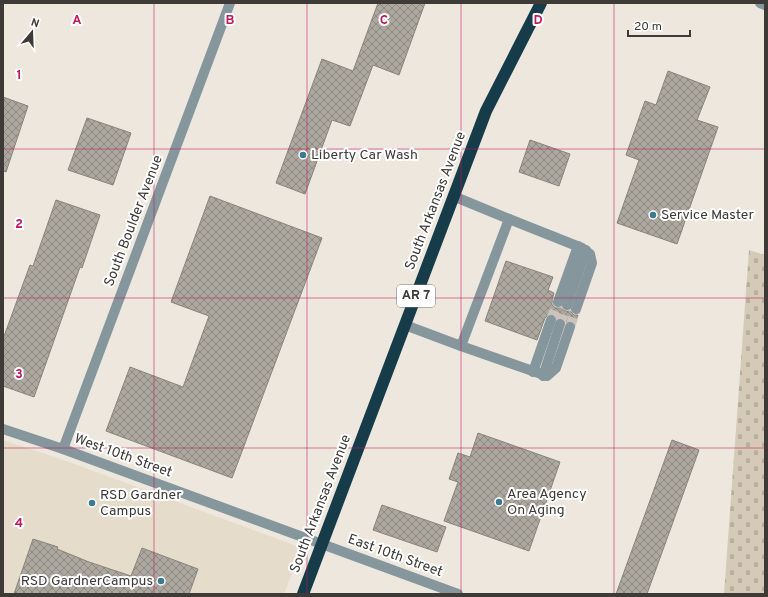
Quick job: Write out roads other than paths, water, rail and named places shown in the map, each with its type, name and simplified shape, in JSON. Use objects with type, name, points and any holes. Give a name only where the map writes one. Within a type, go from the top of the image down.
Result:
[{"type":"highway","name":"South Arkansas Avenue","points":[[303,594],[486,111],[540,3]]},
{"type":"street","name":"South Boulder Avenue","points":[[63,448],[230,3]]},
{"type":"street","points":[[760,3],[765,5]]},
{"type":"street","points":[[453,196],[582,248],[592,258],[592,263],[567,305],[582,248]]},
{"type":"street","points":[[461,346],[509,218]]},
{"type":"street","points":[[405,325],[538,374],[547,376],[556,368],[561,324],[538,374]]},
{"type":"street","name":"West 10th Street","points":[[3,429],[63,448],[322,545]]},
{"type":"street","name":"East 10th Street","points":[[322,545],[458,594]]},
{"type":"tunnel","points":[[551,320],[558,302]]},
{"type":"tunnel","points":[[560,324],[567,305]]},
{"type":"tunnel","points":[[570,327],[576,309]]},
{"type":"place","name":"Liberty Car Wash","points":[[303,155]]},
{"type":"place","name":"Service Master","points":[[653,215]]},
{"type":"place","name":"Area Agency On Aging","points":[[499,502]]},
{"type":"place","name":"RSD Gardner Campus","points":[[92,503]]},
{"type":"place","name":"RSD GardnerCampus","points":[[161,581]]}]
